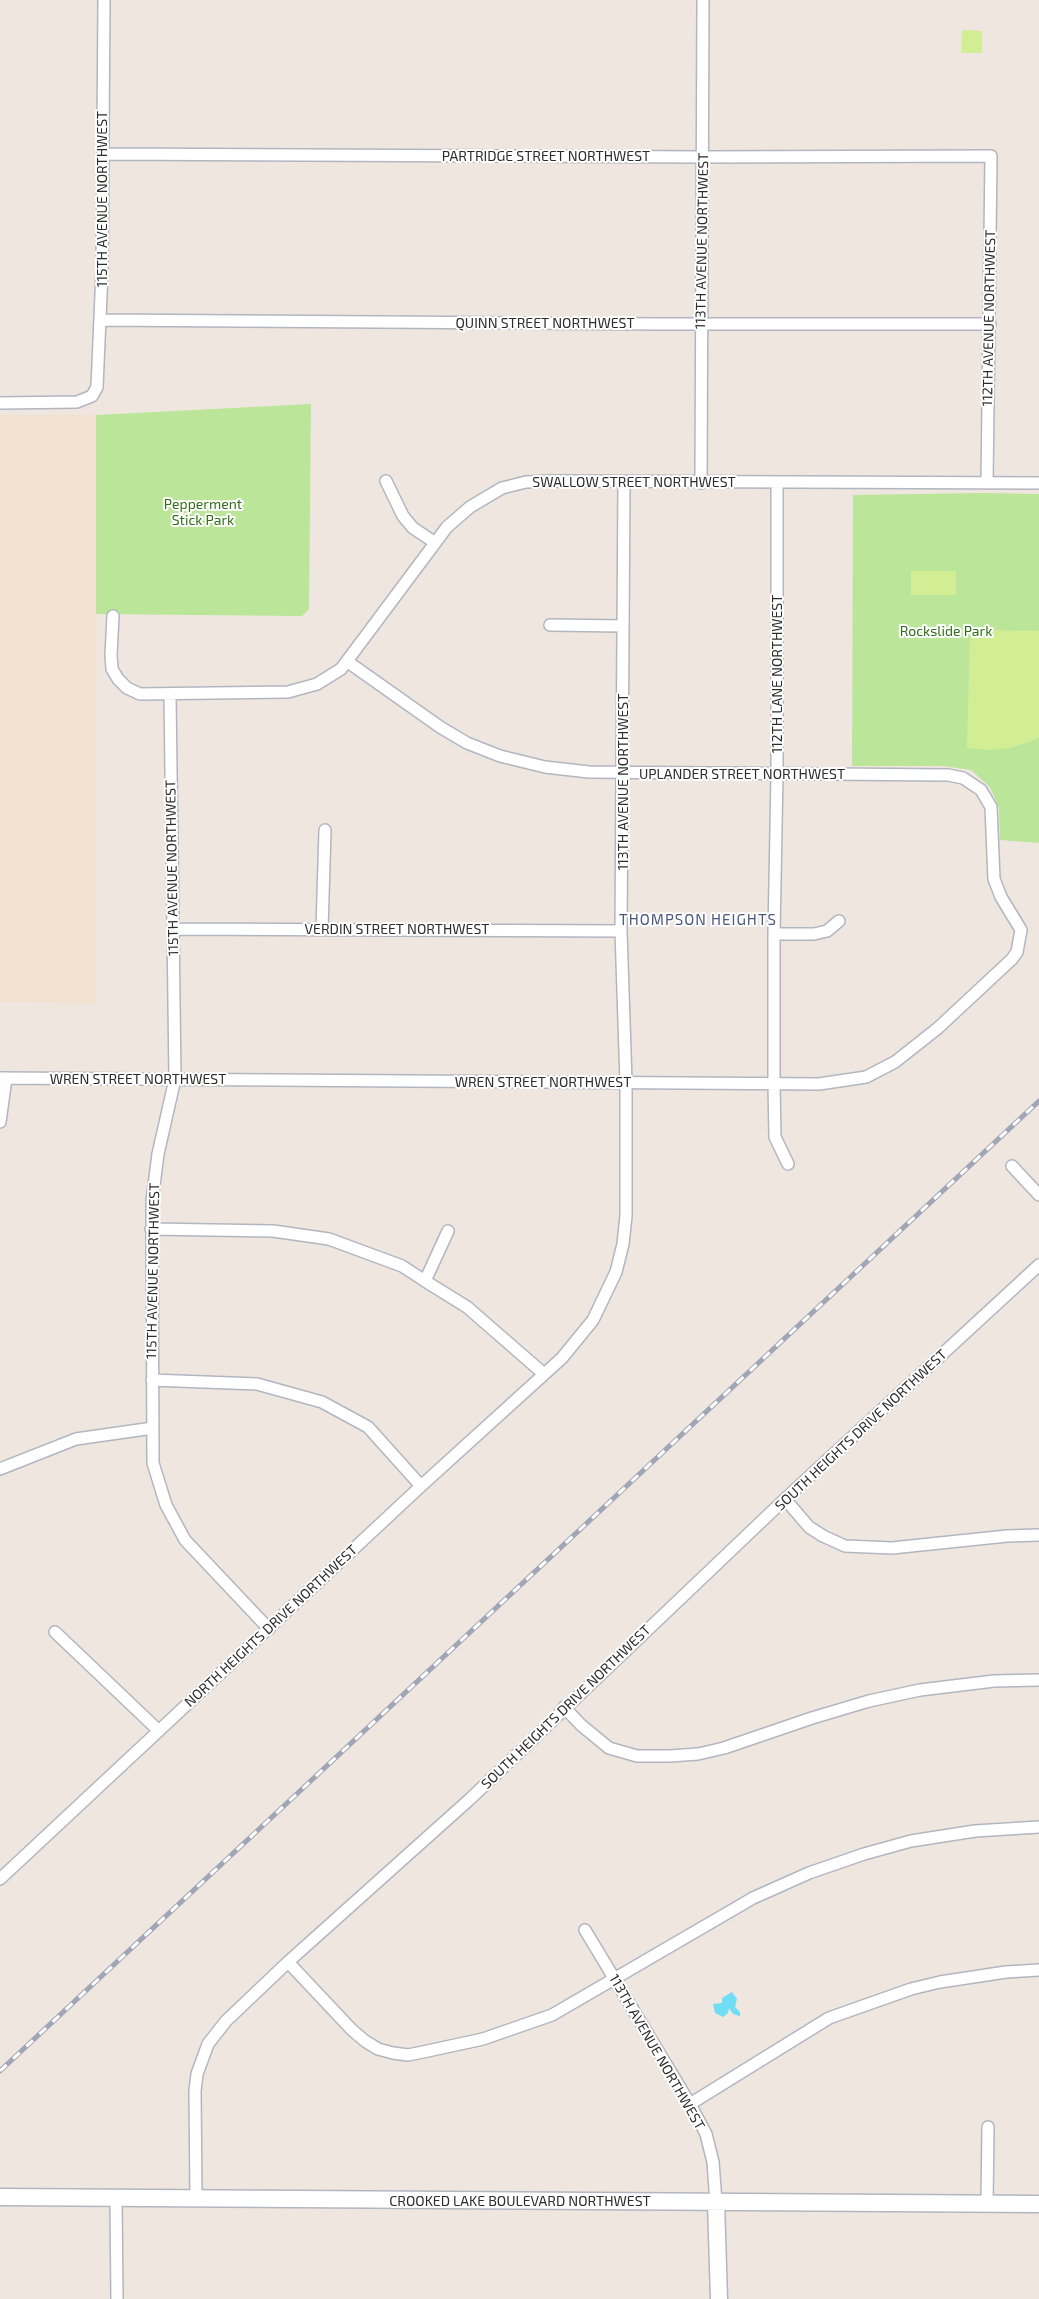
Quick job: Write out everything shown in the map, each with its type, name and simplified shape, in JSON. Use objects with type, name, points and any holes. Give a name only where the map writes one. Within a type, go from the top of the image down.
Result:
[{"type":"street","name":"115TH AVENUE NORTHWEST","points":[[0,403],[77,402],[92,396],[97,387],[101,320],[104,0]]},
{"type":"street","name":"113TH AVENUE NORTHWEST","points":[[701,482],[703,0]]},
{"type":"street","name":"PARTRIDGE STREET NORTHWEST","points":[[103,154],[703,157],[988,156]]},
{"type":"street","name":"112TH AVENUE NORTHWEST","points":[[987,483],[991,156],[988,156]]},
{"type":"street","name":"QUINN STREET NORTHWEST","points":[[101,320],[990,324]]},
{"type":"street","points":[[386,481],[403,516],[413,528],[434,542]]},
{"type":"street","name":"SWALLOW STREET NORTHWEST","points":[[113,616],[112,669],[127,688],[140,694],[288,692],[317,684],[333,676],[348,662],[434,542],[470,507],[502,488],[526,482],[1039,484]]},
{"type":"street","name":"113TH AVENUE NORTHWEST","points":[[544,1374],[562,1358],[593,1320],[616,1272],[623,1244],[626,1216],[626,1082],[621,931],[624,773],[624,482]]},
{"type":"street","name":"112TH LANE NORTHWEST","points":[[777,482],[774,1084],[775,1137],[788,1164]]},
{"type":"street","points":[[550,625],[623,626]]},
{"type":"street","name":"UPLANDER STREET NORTHWEST","points":[[348,662],[440,728],[500,756],[545,767],[589,772],[624,773],[948,775],[963,778],[982,790],[991,807],[994,879],[1001,897],[1021,930]]},
{"type":"street","name":"115TH AVENUE NORTHWEST","points":[[170,695],[175,1078],[154,1175],[152,1229],[153,1463],[166,1505],[185,1540],[269,1629]]},
{"type":"street","points":[[322,928],[325,830]]},
{"type":"street","points":[[774,934],[814,934],[827,931],[839,921]]},
{"type":"street","name":"VERDIN STREET NORTHWEST","points":[[173,929],[322,928],[621,931]]},
{"type":"street","name":"WREN STREET NORTHWEST","points":[[3,1078],[819,1084],[866,1077],[895,1062],[938,1028],[1012,959],[1019,944],[1021,930]]},
{"type":"street","points":[[0,1122],[3,1078]]},
{"type":"street","points":[[1012,1166],[1039,1195]]},
{"type":"street","points":[[152,1229],[273,1231],[329,1239],[402,1266],[467,1308],[544,1374]]},
{"type":"street","points":[[425,1281],[448,1231]]},
{"type":"street","name":"SOUTH HEIGHTS DRIVE NORTHWEST","points":[[196,2198],[196,2091],[201,2059],[215,2034],[226,2021],[288,1962],[470,1798],[564,1707],[1039,1265]]},
{"type":"street","name":"NORTH HEIGHTS DRIVE NORTHWEST","points":[[0,1879],[421,1486],[544,1374]]},
{"type":"street","points":[[152,1380],[257,1384],[322,1402],[368,1427],[421,1486]]},
{"type":"street","points":[[0,1469],[76,1439],[153,1428]]},
{"type":"street","points":[[785,1500],[809,1526],[823,1536],[845,1546],[892,1548],[1007,1536],[1039,1536]]},
{"type":"street","points":[[55,1632],[159,1731]]},
{"type":"street","points":[[564,1707],[609,1748],[637,1756],[679,1755],[724,1748],[869,1700],[911,1691],[994,1681],[1039,1680]]},
{"type":"street","points":[[288,1962],[352,2030],[365,2041],[378,2049],[408,2055],[483,2039],[552,2014],[754,1898],[808,1873],[864,1854],[911,1841],[975,1830],[1039,1827]]},
{"type":"street","name":"113TH AVENUE NORTHWEST","points":[[585,1930],[690,2104],[710,2146],[716,2202],[719,2299]]},
{"type":"street","points":[[690,2104],[829,2018],[911,1989],[940,1982],[1006,1972],[1039,1970]]},
{"type":"street","points":[[987,2203],[988,2127]]},
{"type":"street","name":"CROOKED LAKE BOULEVARD NORTHWEST","points":[[0,2197],[1039,2204]]},
{"type":"street","points":[[116,2198],[117,2299]]},
{"type":"shaded area","points":[[0,415],[96,415],[96,1003],[0,1002]]},
{"type":"green space","points":[[962,30],[982,31],[982,53],[961,53]]},
{"type":"green space","name":"Pepperment Stick Park","points":[[311,404],[309,609],[302,616],[96,614],[96,415]]},
{"type":"green space","name":"Rockslide Park","points":[[1039,494],[1039,843],[1000,840],[999,808],[990,787],[971,770],[943,766],[852,766],[853,495]]},
{"type":"green space","points":[[911,571],[956,571],[956,595],[911,595]]},
{"type":"green space","points":[[975,630],[1039,631],[1039,737],[1032,741],[1010,748],[991,750],[967,748],[970,635]]},
{"type":"water","points":[[732,1992],[737,1999],[735,2007],[740,2012],[740,2016],[733,2014],[729,2008],[728,2013],[723,2017],[715,2013],[713,2004],[722,2003],[722,1998]]},
{"type":"railway","points":[[0,2071],[1039,1101]]},
{"type":"district","name":"THOMPSON HEIGHTS","points":[[698,920]]}]
